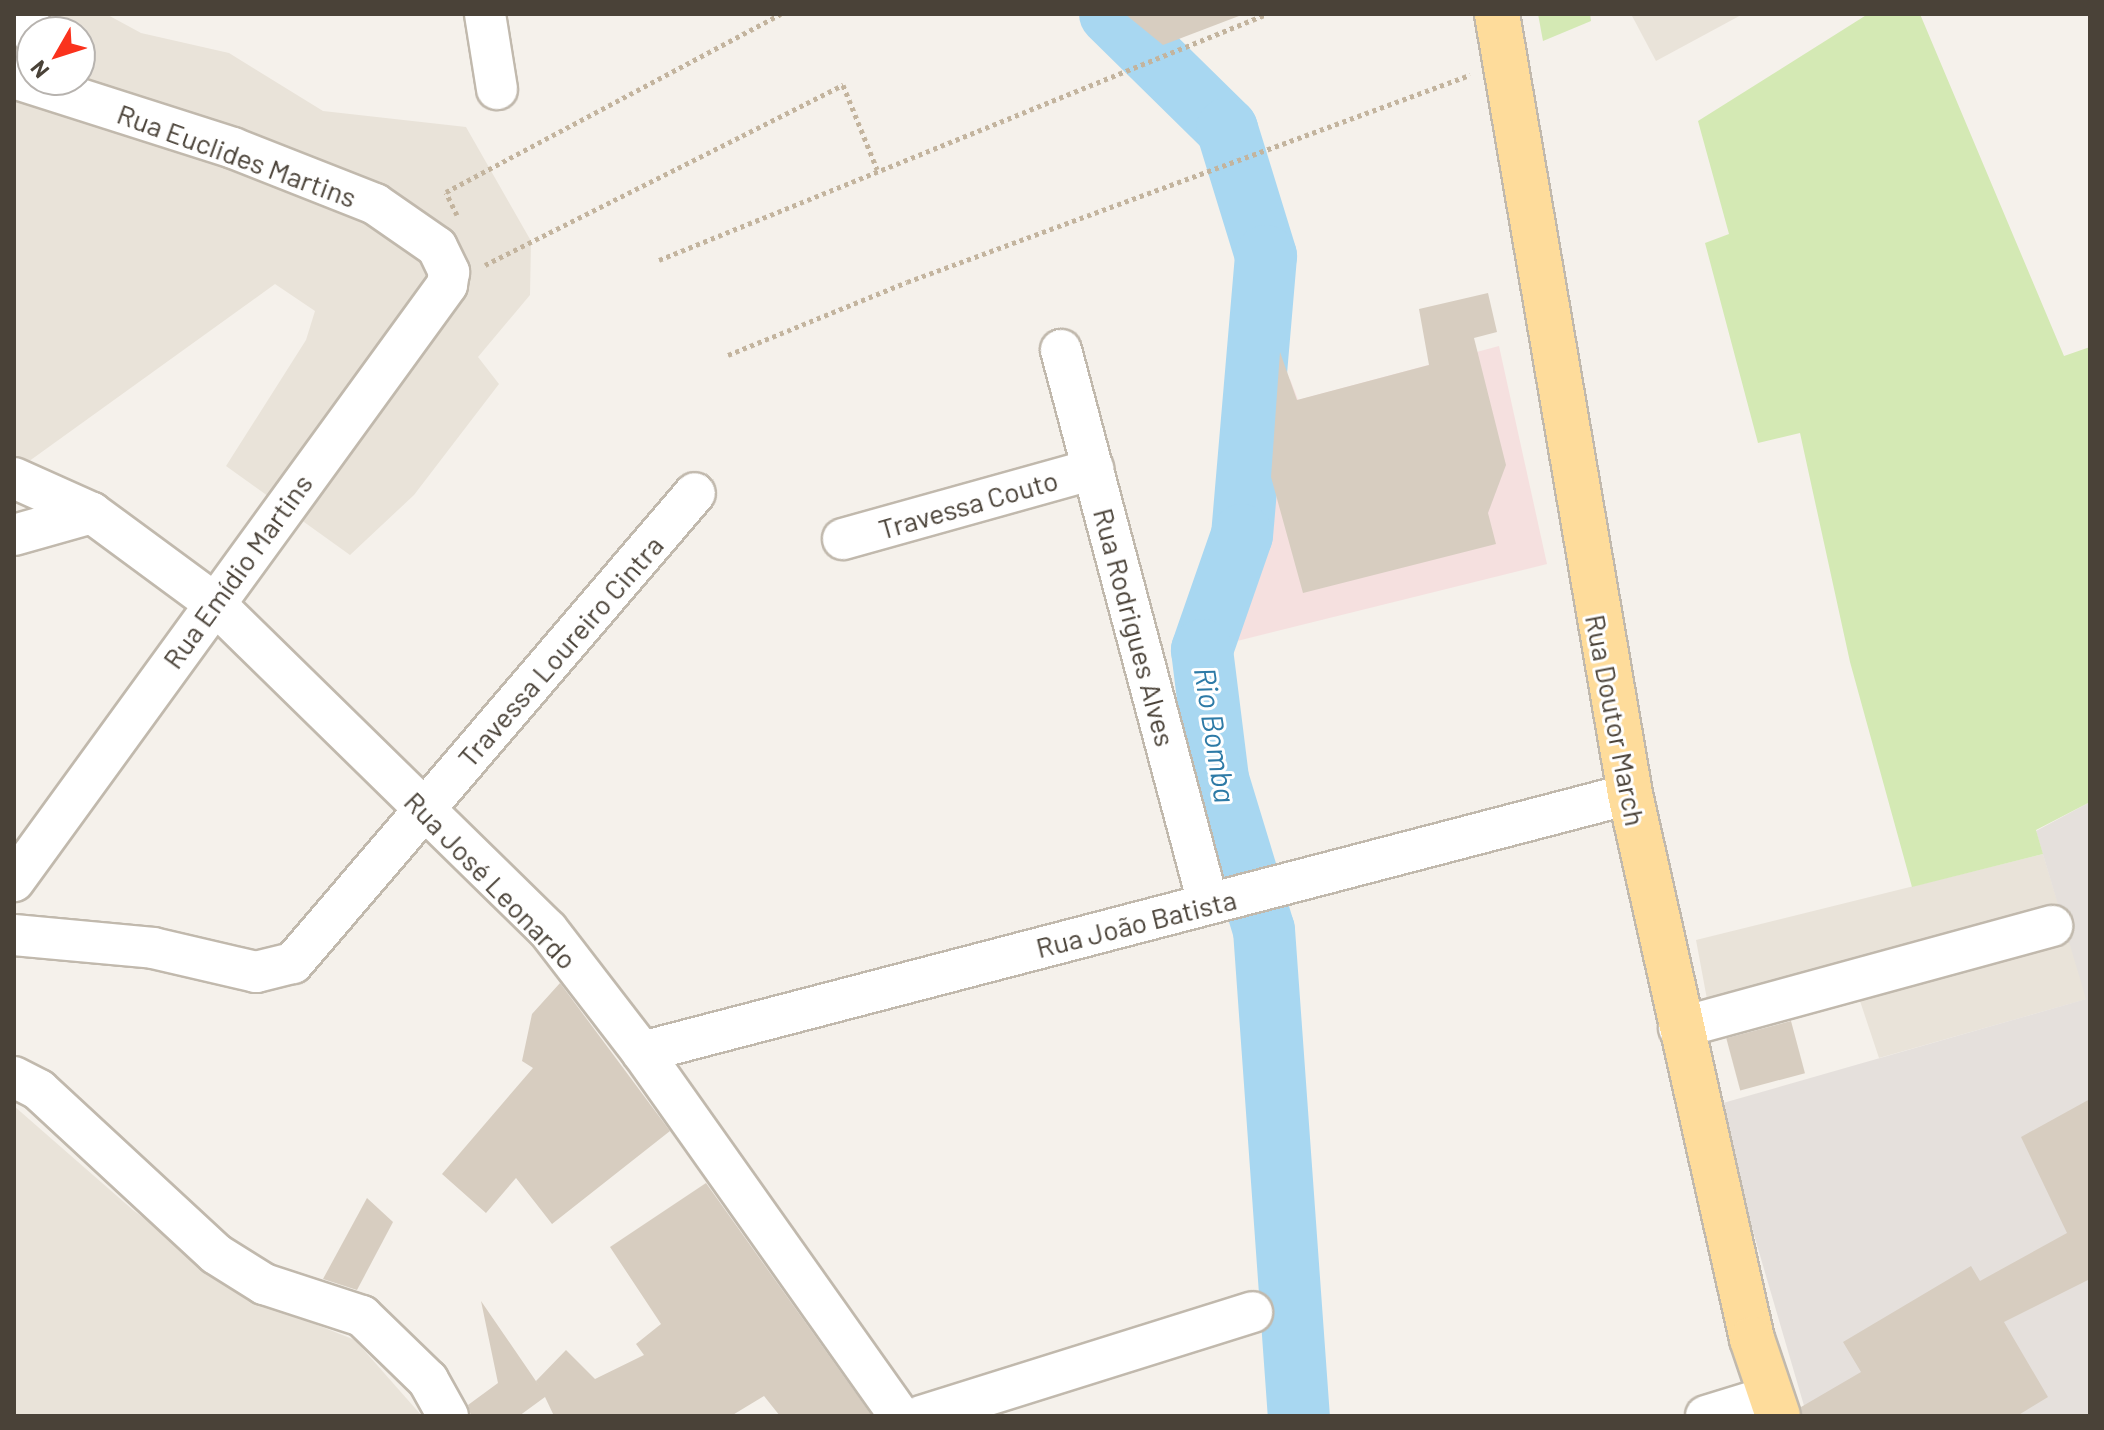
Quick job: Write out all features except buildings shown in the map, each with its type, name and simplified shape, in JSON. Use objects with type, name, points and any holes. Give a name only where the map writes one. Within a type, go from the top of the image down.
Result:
[{"type":"main road","name":"Rua Doutor March","points":[[1497,14],[1630,794],[1679,1028],[1774,1406]]},
{"type":"street","points":[[485,14],[497,89]]},
{"type":"street","name":"Rua Euclides Martins","points":[[77,96],[233,148],[375,204],[446,272]]},
{"type":"street","name":"Rua Emídio Martins","points":[[14,881],[446,272]]},
{"type":"street","name":"Rua Rodrigues Alves","points":[[1061,350],[1208,903]]},
{"type":"street","name":"Travessa Couto","points":[[843,539],[1093,469]]},
{"type":"street","name":"Rua José Leonardo","points":[[14,478],[92,513],[214,603],[548,930],[642,1052],[900,1416]]},
{"type":"street","name":"Travessa Loureiro Cintra","points":[[14,935],[153,948],[275,971],[312,944],[695,493]]},
{"type":"street","points":[[14,535],[92,513]]},
{"type":"street","name":"Rua João Batista","points":[[642,1052],[1630,794]]},
{"type":"street","points":[[1679,1028],[2052,926]]},
{"type":"street","points":[[14,1077],[39,1090],[216,1254],[264,1284],[362,1316],[421,1372],[448,1416]]},
{"type":"street","points":[[921,1416],[1252,1312]]},
{"type":"street","points":[[1706,1416],[1774,1406]]},
{"type":"path","points":[[446,272],[463,227],[446,192],[781,14]]},
{"type":"path","points":[[659,260],[877,169],[1267,14]]},
{"type":"path","points":[[728,355],[1214,167],[1504,61]]},
{"type":"path","points":[[446,272],[843,85],[877,169]]},
{"type":"shaded area","points":[[14,14],[106,14],[141,33],[229,53],[323,111],[466,127],[531,241],[530,295],[478,357],[499,384],[414,495],[350,555],[226,466],[306,340],[315,311],[275,284],[14,472]]},
{"type":"shaded area","points":[[1631,14],[1743,14],[1656,61]]},
{"type":"shaded area","points":[[1499,346],[1547,564],[1229,643],[1270,534],[1278,383],[1290,379],[1298,400]]},
{"type":"shaded area","points":[[2090,802],[2090,1416],[1807,1416],[1716,1105],[2086,999],[2036,831]]},
{"type":"shaded area","points":[[2043,854],[2087,999],[1879,1058],[1856,989],[1709,1010],[1696,940]]},
{"type":"shaded area","points":[[14,1106],[133,1210],[252,1299],[355,1340],[422,1416],[14,1416]]},
{"type":"green space","points":[[1538,14],[1590,14],[1591,21],[1543,41]]},
{"type":"green space","points":[[1868,14],[1920,14],[2064,356],[2090,347],[2090,802],[2036,830],[2043,854],[1912,887],[1850,662],[1800,433],[1758,443],[1705,243],[1729,234],[1698,121]]},
{"type":"waterway","name":"Rio Bomba","points":[[1110,14],[1227,129],[1266,256],[1242,535],[1202,650],[1218,779],[1264,930],[1299,1416]]}]
